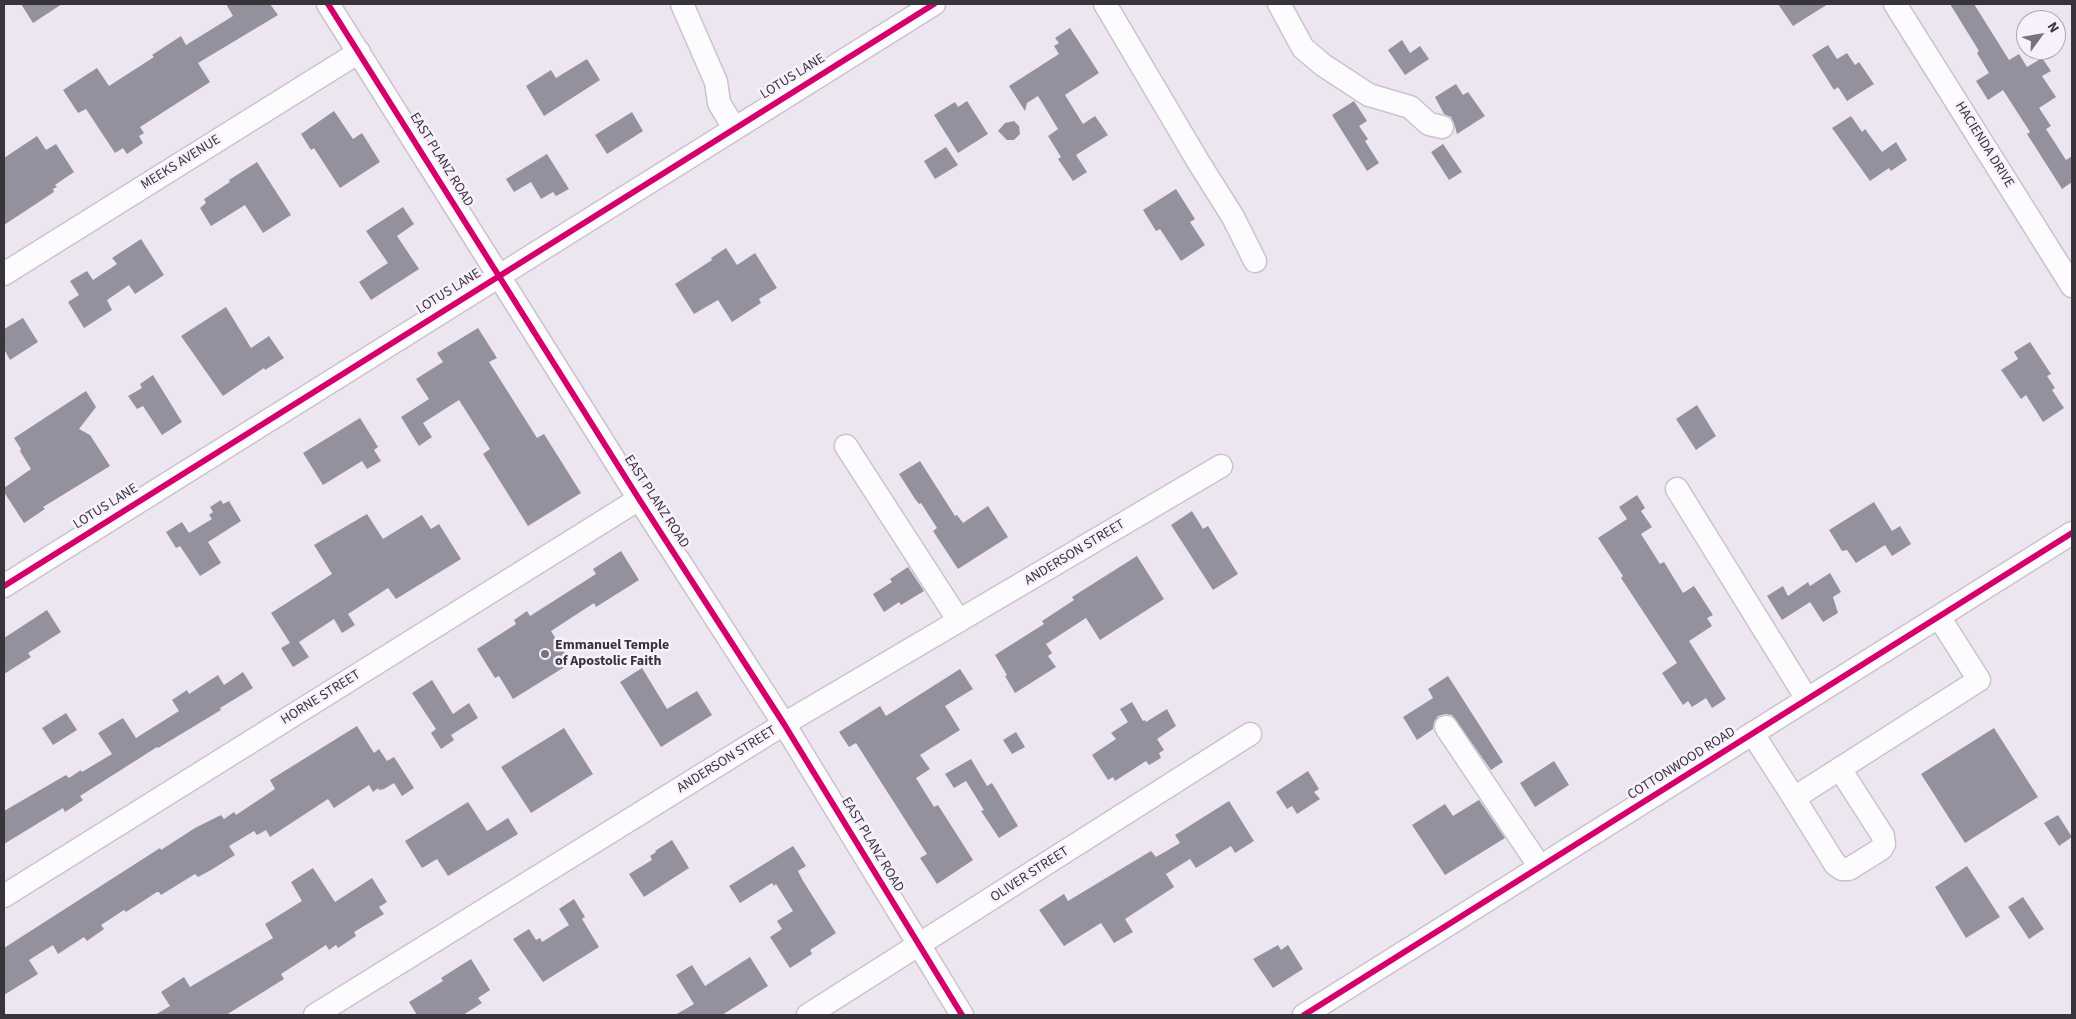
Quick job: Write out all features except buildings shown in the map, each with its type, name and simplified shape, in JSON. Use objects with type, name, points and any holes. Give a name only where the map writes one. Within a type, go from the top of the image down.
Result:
[{"type":"street","name":"EAST PLANZ ROAD","points":[[328,4],[639,499],[784,724],[918,946],[962,1015]]},
{"type":"street","points":[[682,4],[716,82],[719,103],[734,128]]},
{"type":"street","name":"LOTUS LANE","points":[[4,586],[934,4]]},
{"type":"street","points":[[1105,4],[1199,163],[1234,217],[1255,261]]},
{"type":"street","points":[[1279,4],[1303,48],[1323,65],[1369,95],[1410,107],[1428,124],[1442,127]]},
{"type":"street","name":"HACIENDA DRIVE","points":[[1895,4],[2072,286]]},
{"type":"street","name":"MEEKS AVENUE","points":[[4,274],[359,52]]},
{"type":"street","points":[[846,446],[959,621]]},
{"type":"street","name":"ANDERSON STREET","points":[[315,1015],[784,724],[1221,466]]},
{"type":"street","points":[[1677,489],[1808,699]]},
{"type":"street","name":"HORNE STREET","points":[[4,896],[639,499]]},
{"type":"street","name":"COTTONWOOD ROAD","points":[[1304,1015],[2072,533]]},
{"type":"street","points":[[1794,798],[1979,680],[1939,617]]},
{"type":"street","points":[[1446,727],[1540,867]]},
{"type":"street","name":"OLIVER STREET","points":[[808,1015],[1250,734]]},
{"type":"street","points":[[1752,734],[1835,864],[1842,869],[1849,869],[1881,849],[1884,844],[1883,836],[1840,769]]},
{"type":"cycle path","points":[[328,4],[639,499],[784,724],[962,1015]]},
{"type":"cycle path","points":[[4,586],[934,4]]},
{"type":"cycle path","points":[[1304,1015],[2072,533]]},
{"type":"place","name":"Emmanuel Temple of Apostolic Faith","points":[[545,654]]}]
